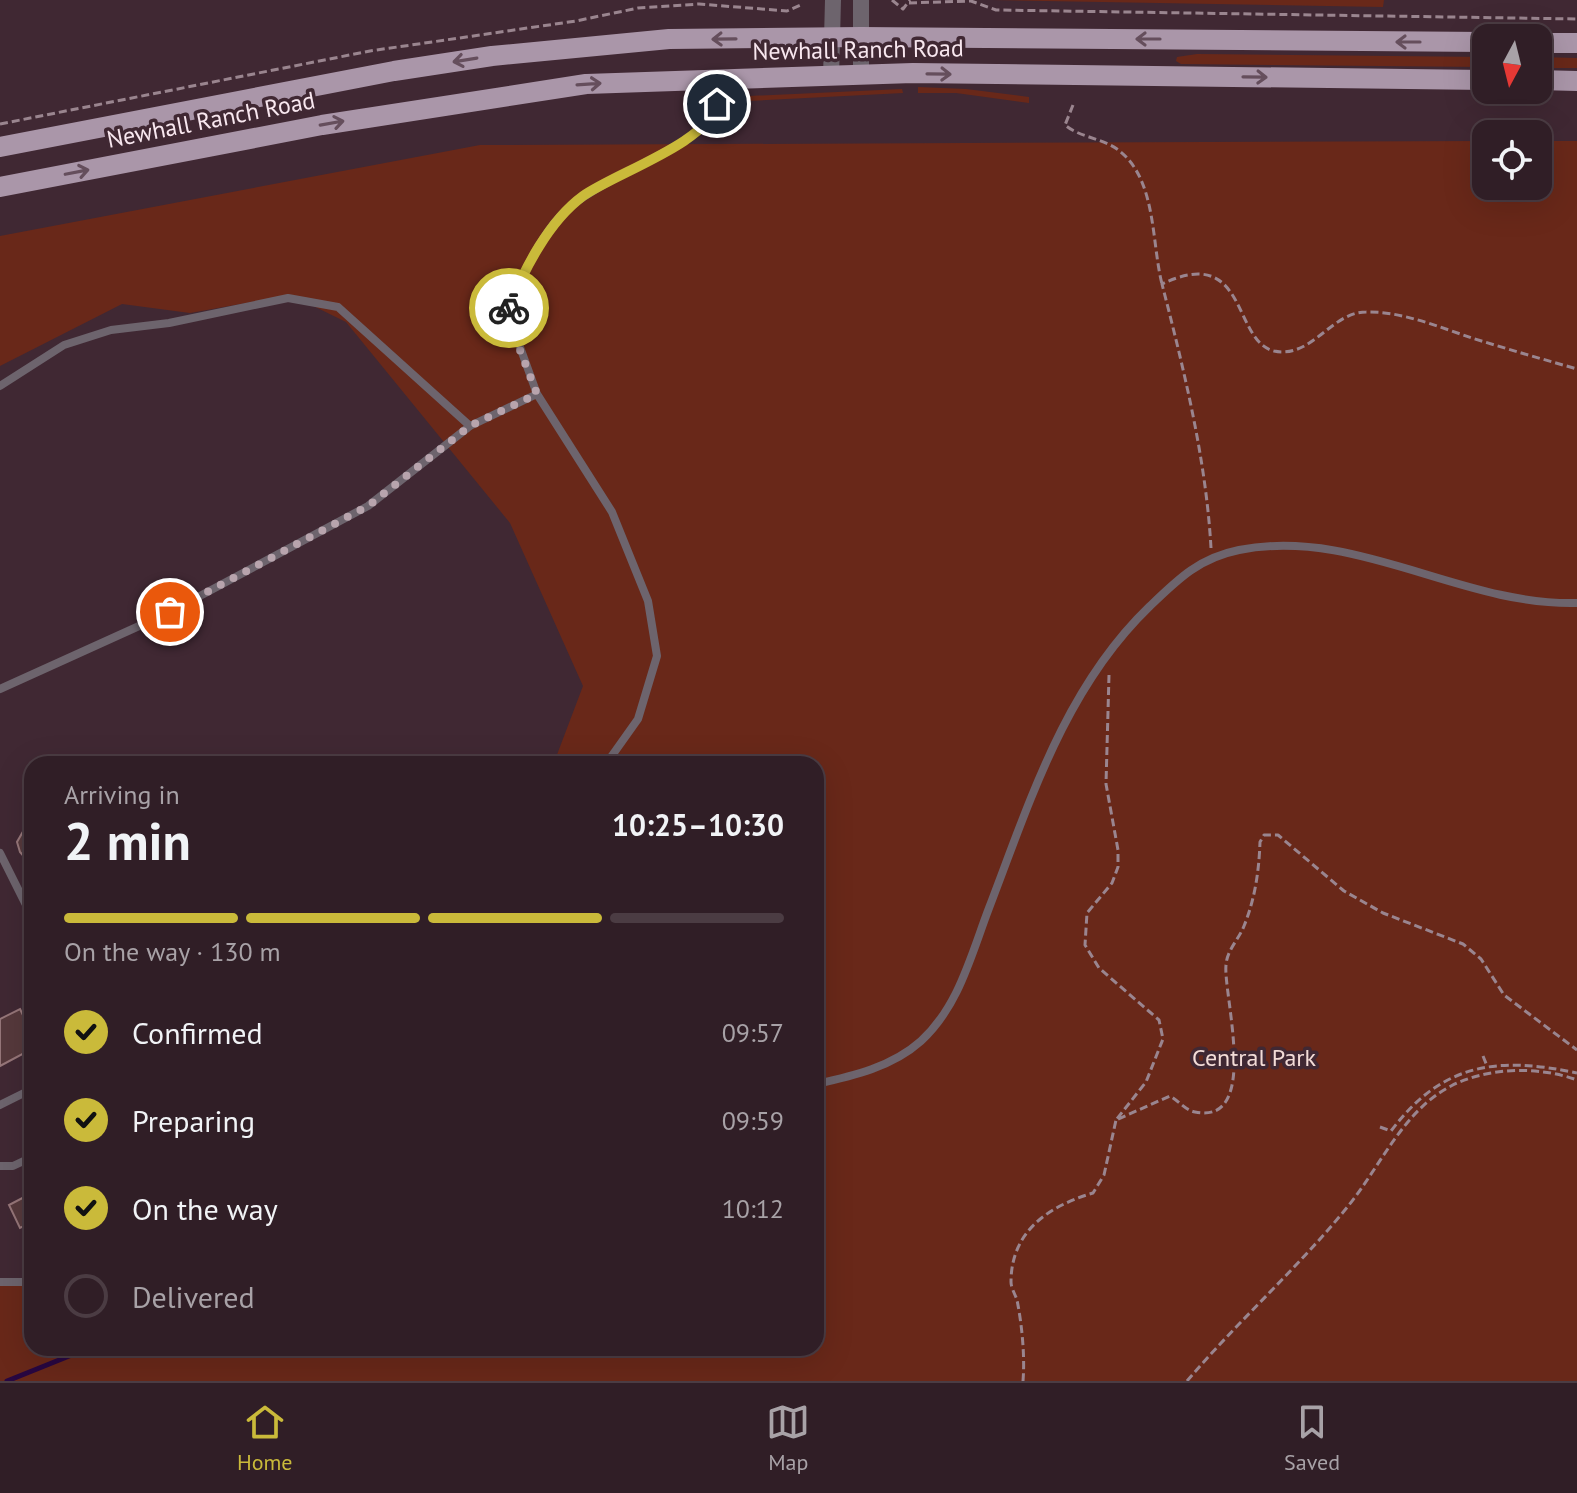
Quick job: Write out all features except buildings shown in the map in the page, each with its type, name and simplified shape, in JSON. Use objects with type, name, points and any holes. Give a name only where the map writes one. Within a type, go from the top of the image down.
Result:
[{"type":"main road","name":"Newhall Ranch Road","points":[[0,147],[379,74],[492,56],[669,39],[861,37],[1472,42]]},
{"type":"main road","points":[[1552,43],[1577,43]]},
{"type":"main road","name":"Newhall Ranch Road","points":[[0,187],[507,93],[586,84],[717,77],[913,73],[1472,80]]},
{"type":"main road","points":[[1552,80],[1577,81]]},
{"type":"street","points":[[831,77],[833,0]]},
{"type":"street","points":[[861,0],[861,76]]},
{"type":"lane","points":[[612,756],[638,719],[657,656],[648,601],[612,512],[537,394],[507,311],[518,285],[560,216],[583,196],[700,130],[716,113],[717,77]]},
{"type":"lane","points":[[0,386],[64,345],[111,330],[169,323],[288,298],[338,307],[470,426]]},
{"type":"lane","points":[[0,689],[170,612],[368,506],[470,426],[537,394]]},
{"type":"lane","points":[[824,1082],[868,1072],[920,1043],[951,1006],[1051,748],[1124,631],[1188,569],[1212,557],[1243,549],[1299,546],[1346,549],[1431,578],[1501,593],[1577,603]]},
{"type":"lane","points":[[1,855],[24,901]]},
{"type":"lane","points":[[0,1105],[24,1093]]},
{"type":"lane","points":[[0,1166],[13,1166],[24,1161]]},
{"type":"lane","points":[[0,1282],[24,1282]]},
{"type":"path","points":[[892,0],[903,9],[910,1],[971,1],[996,10],[1577,19]]},
{"type":"path","points":[[1073,105],[1065,125],[1121,152],[1142,183],[1149,201],[1153,250],[1182,364],[1209,508],[1212,557]]},
{"type":"path","points":[[1162,284],[1192,273],[1210,277],[1230,289],[1261,344],[1275,351],[1310,343],[1342,316],[1372,311],[1431,324],[1577,369]]},
{"type":"path","points":[[1023,1381],[1017,1299],[1011,1284],[1016,1256],[1029,1228],[1059,1203],[1093,1193],[1104,1175],[1116,1120],[1146,1082],[1163,1039],[1159,1020],[1099,968],[1085,945],[1083,931],[1087,913],[1112,883],[1118,867],[1118,850],[1106,784],[1108,655]]},
{"type":"path","points":[[1116,1120],[1170,1096],[1190,1112],[1205,1114],[1217,1108],[1228,1095],[1234,1081],[1234,1053],[1226,964],[1251,909],[1260,842],[1264,835],[1278,835],[1328,881],[1383,913],[1463,944],[1481,959],[1504,995],[1577,1050]]},
{"type":"path","points":[[1483,1056],[1487,1066]]},
{"type":"path","points":[[1380,1127],[1391,1131],[1417,1099],[1438,1084],[1487,1066],[1525,1064],[1577,1073]]},
{"type":"path","points":[[1187,1381],[1348,1206],[1409,1121],[1429,1100],[1452,1086],[1504,1071],[1577,1080]]},
{"type":"green space","points":[[993,0],[1384,0],[1383,7]]},
{"type":"green space","points":[[1197,54],[1472,57],[1472,67],[1181,64],[1176,61],[1177,57]]},
{"type":"green space","points":[[1552,57],[1577,58],[1577,68],[1552,68]]},
{"type":"green space","points":[[918,87],[1029,97],[1029,103],[956,93],[918,93]]},
{"type":"green space","points":[[902,89],[903,93],[728,102],[727,97]]},
{"type":"green space","name":"Central Park","points":[[1472,141],[1472,200],[1552,200],[1552,141],[1577,141],[1577,1381],[0,1381],[0,1283],[24,1284],[24,1356],[824,1356],[824,756],[557,756],[583,686],[510,523],[346,322],[291,295],[190,313],[122,304],[0,366],[0,236],[480,145]]},
{"type":"waterway","points":[[7,1381],[69,1356]]},
{"type":"way so far","points":[[170,612],[368,506],[470,426],[537,394],[513,332],[507,311],[509,308]]},
{"type":"route","points":[[509,308],[518,285],[560,216],[583,196],[700,130],[716,113],[717,104]]}]
